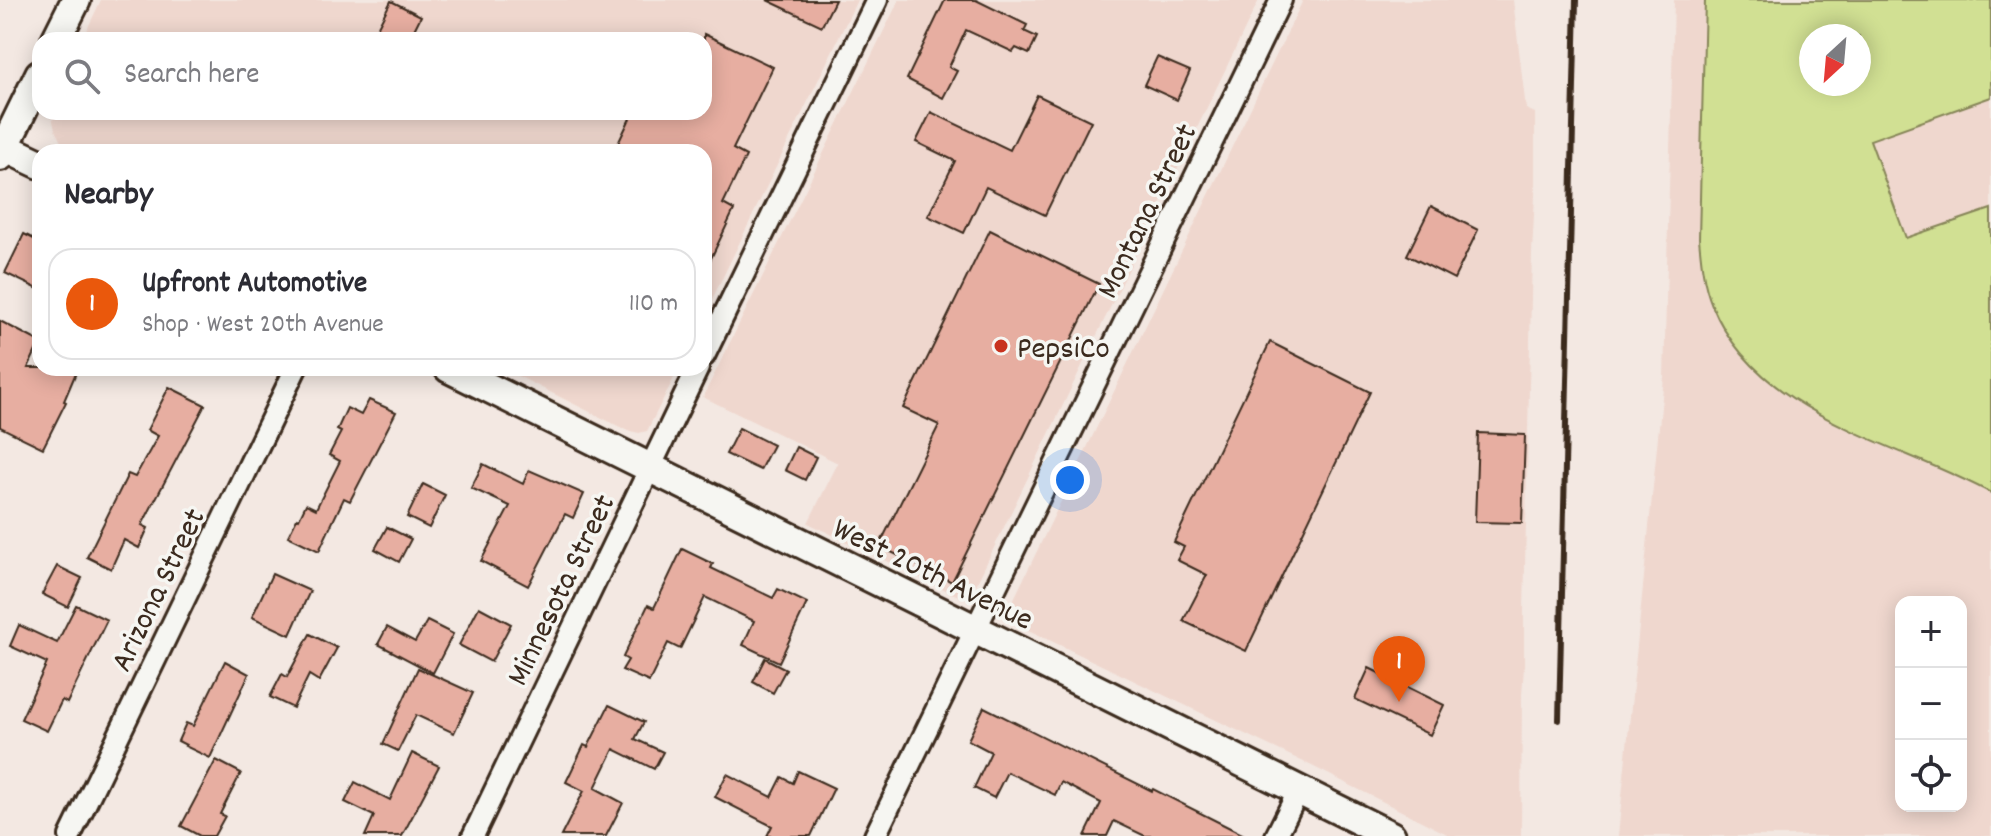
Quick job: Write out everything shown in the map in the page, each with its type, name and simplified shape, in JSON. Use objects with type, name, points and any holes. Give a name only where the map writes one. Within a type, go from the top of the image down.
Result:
[{"type":"main road","points":[[60,32],[76,0]]},
{"type":"main road","points":[[32,90],[2,151],[32,161]]},
{"type":"main road","name":"West 20th Avenue","points":[[465,376],[1391,836]]},
{"type":"street","points":[[712,340],[877,0]]},
{"type":"street","name":"Montana Street","points":[[875,836],[1281,0]]},
{"type":"street","name":"Arizona Street","points":[[70,836],[292,376]]},
{"type":"street","name":"Minnesota Street","points":[[473,836],[694,376]]},
{"type":"street","points":[[1276,836],[1299,790]]},
{"type":"shaded area","points":[[101,0],[857,0],[712,299],[712,144],[63,144],[53,120],[712,120],[712,32],[86,32]]},
{"type":"shaded area","points":[[899,0],[1259,0],[975,587],[963,596],[808,523],[838,463],[703,397]]},
{"type":"shaded area","points":[[1303,0],[1513,0],[1526,109],[1535,113],[1521,836],[1451,836],[1020,626],[1011,618],[1011,605]]},
{"type":"shaded area","points":[[1674,0],[1991,0],[1991,836],[1618,836],[1664,377]]},
{"type":"shaded area","points":[[518,376],[675,376],[647,431],[626,430]]},
{"type":"green space","points":[[1705,0],[1991,0],[1991,97],[1870,140],[1906,238],[1991,209],[1991,493],[1832,421],[1795,400],[1761,374],[1733,343],[1712,305],[1699,238]]},
{"type":"building","points":[[767,0],[835,0],[822,26]]},
{"type":"building","points":[[945,0],[976,0],[1027,25],[1024,31],[1037,37],[1029,54],[1016,48],[1013,52],[966,30],[949,67],[957,71],[943,98],[907,79]]},
{"type":"building","points":[[391,1],[421,16],[413,32],[375,32]]},
{"type":"building","points":[[712,38],[773,67],[733,149],[746,156],[723,204],[734,210],[712,256],[712,144],[618,144],[629,120],[712,120]]},
{"type":"building","points":[[1157,57],[1190,71],[1177,100],[1144,85]]},
{"type":"building","points":[[1037,95],[1091,121],[1045,215],[986,187],[964,233],[928,216],[955,161],[916,142],[931,112],[1010,150]]},
{"type":"building","points":[[1431,206],[1478,230],[1454,279],[1407,255]]},
{"type":"building","name":"PepsiCo","points":[[990,230],[1099,284],[952,582],[879,546],[939,425],[903,408]]},
{"type":"building","points":[[24,234],[32,238],[32,286],[5,273]]},
{"type":"building","points":[[0,321],[32,338],[32,359],[28,368],[32,368],[32,376],[75,376],[66,402],[43,448],[0,427]]},
{"type":"building","points":[[1270,342],[1370,392],[1246,651],[1183,621],[1207,575],[1177,560],[1184,547],[1174,542]]},
{"type":"building","points":[[169,387],[205,405],[142,525],[148,528],[139,548],[124,540],[111,569],[87,557],[128,474],[135,477],[158,436],[147,430]]},
{"type":"building","points":[[369,400],[396,412],[350,501],[344,498],[319,551],[288,536],[306,504],[316,509],[340,461],[329,455],[341,432],[337,430],[347,408],[361,415]]},
{"type":"building","points":[[739,428],[773,445],[760,470],[726,454]]},
{"type":"building","points":[[1478,433],[1525,435],[1522,523],[1475,522]]},
{"type":"building","points":[[796,447],[816,457],[805,480],[785,470]]},
{"type":"building","points":[[483,464],[523,484],[529,470],[584,494],[573,518],[565,514],[528,586],[481,561],[510,506],[471,488]]},
{"type":"building","points":[[423,484],[445,495],[429,528],[407,517]]},
{"type":"building","points":[[387,527],[411,539],[399,562],[375,549]]},
{"type":"building","points":[[682,549],[713,564],[711,568],[773,598],[778,589],[807,603],[779,662],[743,645],[754,621],[705,597],[680,649],[668,643],[649,682],[622,670],[628,660],[623,657],[648,605],[654,608]]},
{"type":"building","points":[[57,566],[82,578],[68,607],[42,594]]},
{"type":"building","points":[[272,574],[310,591],[290,635],[252,617]]},
{"type":"building","points":[[76,605],[107,620],[67,703],[62,700],[47,731],[21,719],[47,663],[10,646],[19,625],[57,643]]},
{"type":"building","points":[[479,607],[511,624],[491,662],[459,645]]},
{"type":"building","points":[[427,621],[453,634],[433,673],[378,644],[387,627],[415,642]]},
{"type":"building","points":[[310,634],[337,648],[319,681],[309,675],[293,708],[270,697],[282,674],[287,677]]},
{"type":"building","points":[[765,658],[786,669],[773,693],[753,682]]},
{"type":"building","points":[[225,661],[249,674],[210,758],[178,741],[186,723],[193,726]]},
{"type":"building","points":[[418,668],[473,693],[454,733],[416,715],[398,751],[383,744]]},
{"type":"building","points":[[1369,668],[1444,705],[1430,735],[1355,699]]},
{"type":"building","points":[[609,705],[644,722],[635,739],[663,752],[654,769],[614,749],[595,788],[623,803],[606,836],[561,836],[584,791],[566,782]]},
{"type":"building","points":[[984,707],[1246,836],[1145,836],[1114,821],[1107,836],[1085,836],[1101,803],[1061,782],[1055,795],[1007,772],[994,798],[974,788],[991,752],[968,740]]},
{"type":"building","points":[[412,753],[439,766],[402,836],[365,836],[374,816],[345,802],[355,782],[390,800]]},
{"type":"building","points":[[216,760],[241,773],[220,814],[225,816],[214,836],[200,836],[181,826]]},
{"type":"building","points":[[798,771],[834,788],[811,836],[767,836],[772,826],[715,797],[727,774],[772,797],[782,777],[793,783]]},
{"type":"railway","points":[[1559,720],[1576,0]]},
{"type":"place","name":"PepsiCo","points":[[1001,346]]},
{"type":"place","name":"Upfront Automotive","points":[[1399,702]]}]
